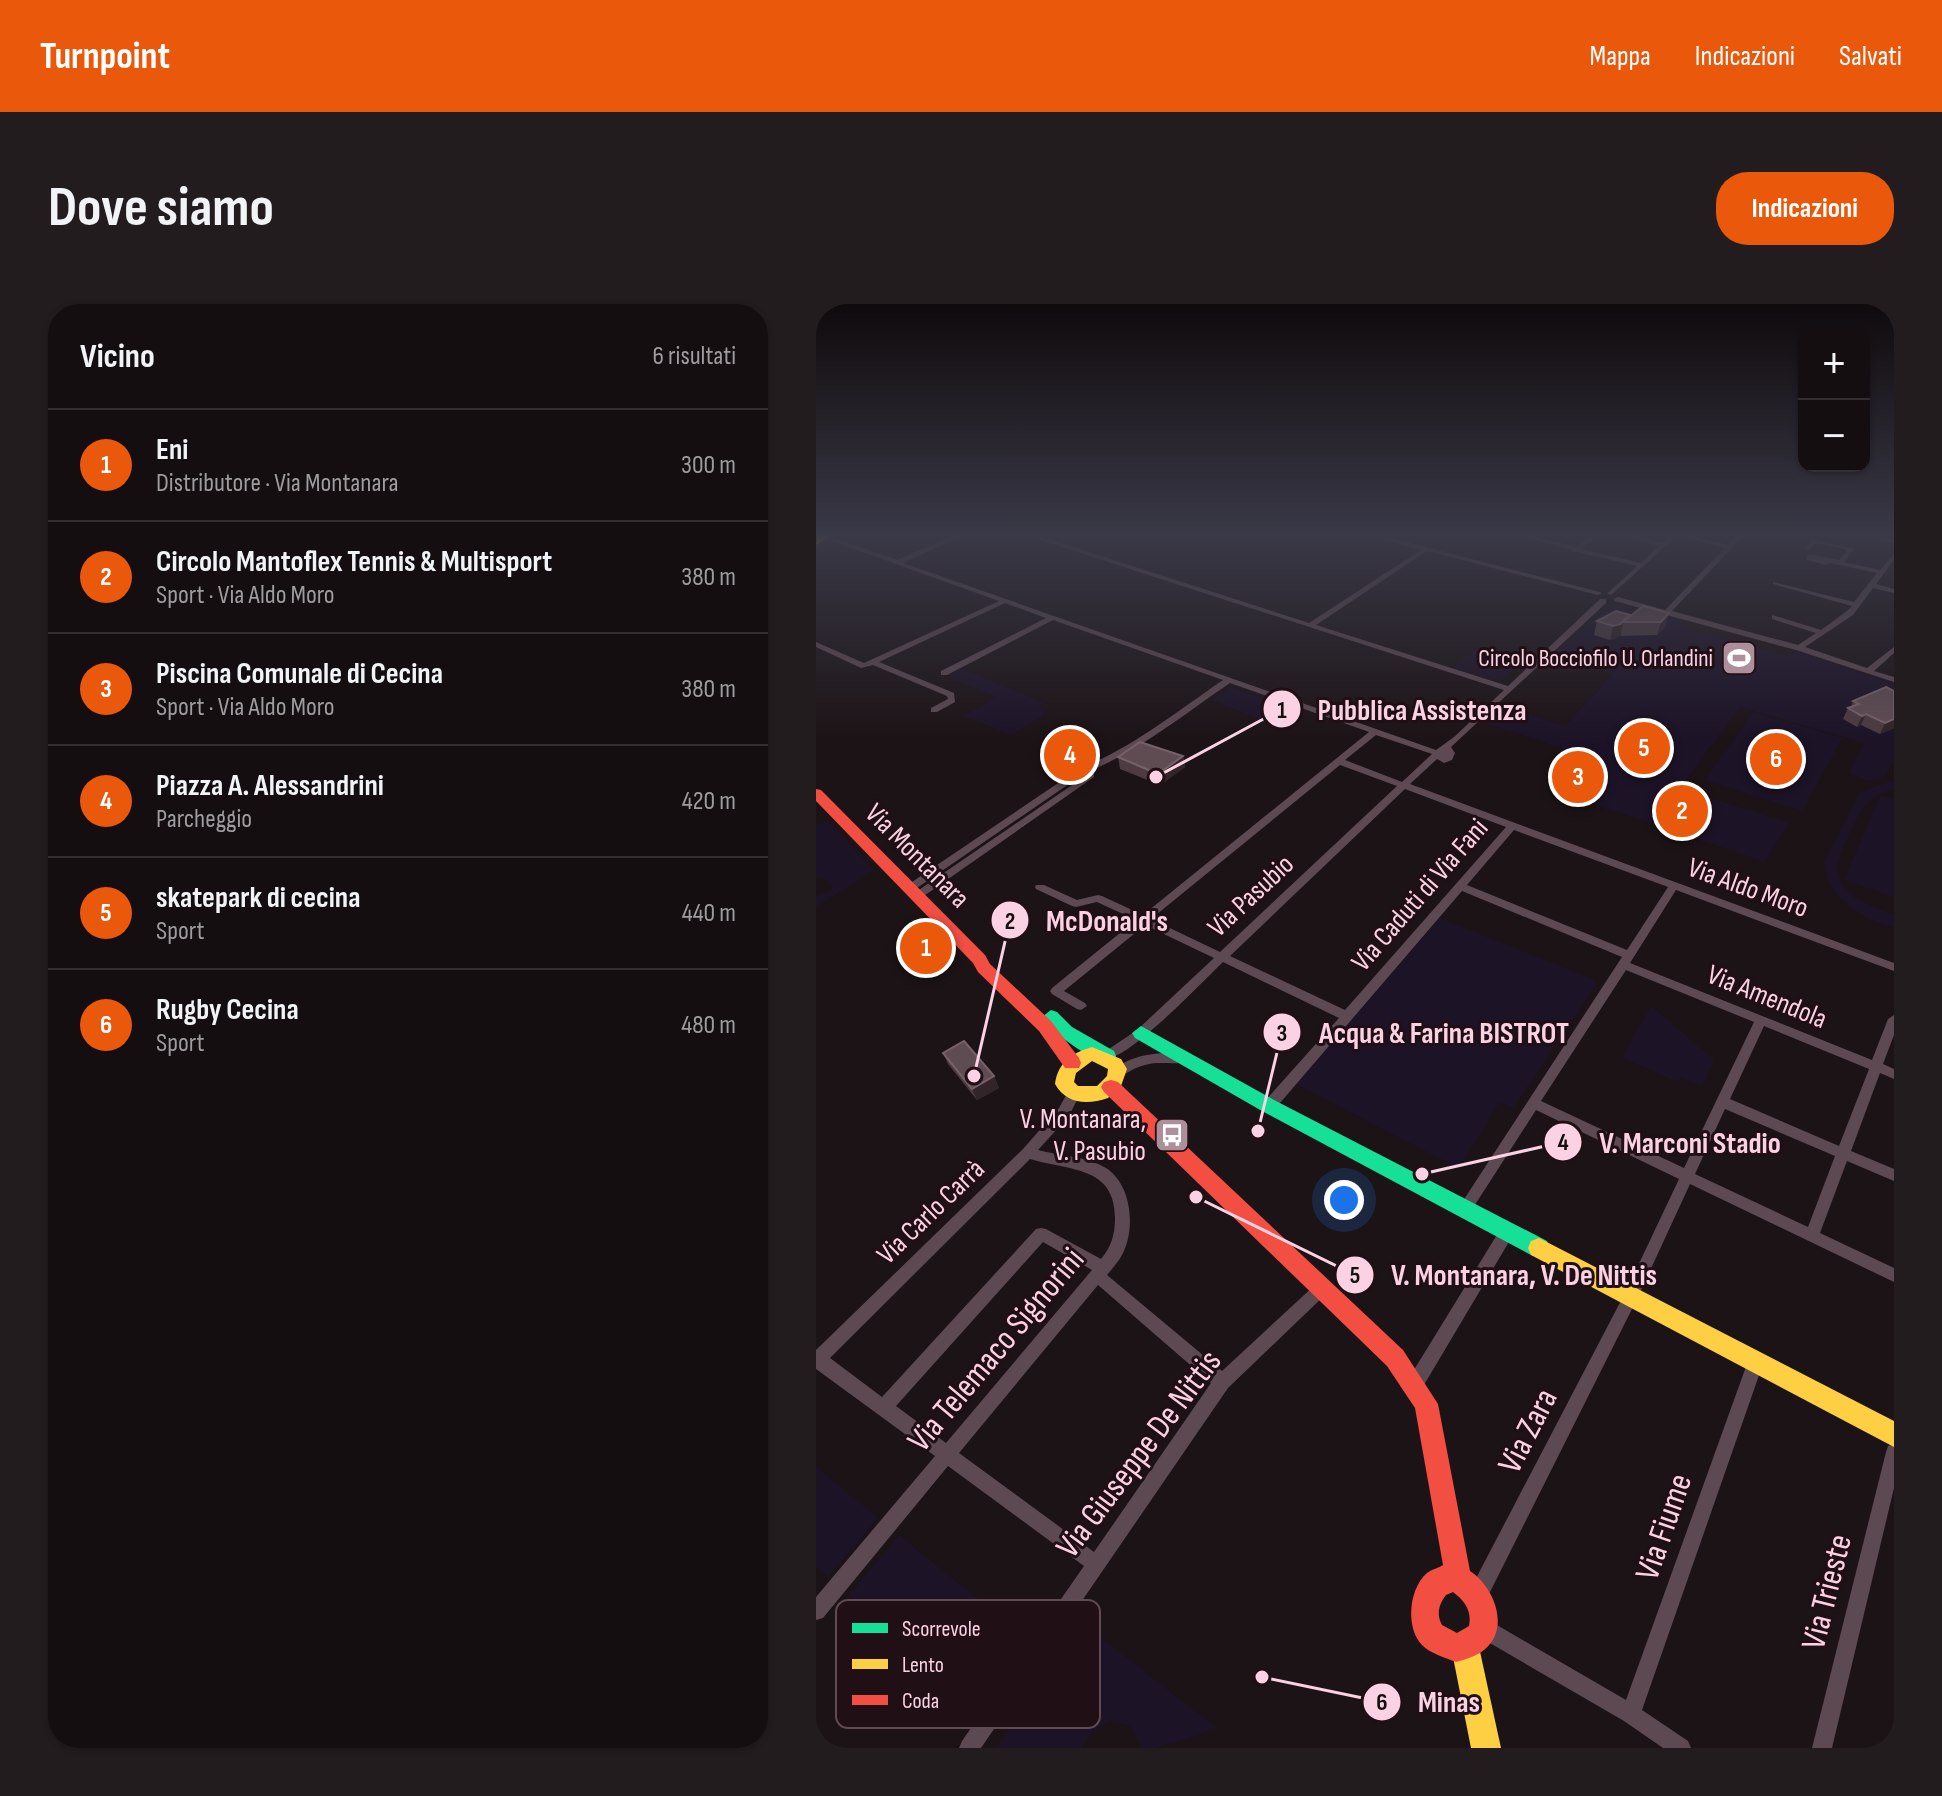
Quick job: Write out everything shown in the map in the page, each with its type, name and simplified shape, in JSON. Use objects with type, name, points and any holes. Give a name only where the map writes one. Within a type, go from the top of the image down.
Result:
[{"type":"main road","name":"Via Montanara","points":[[816,793],[1056,1039],[1072,1063]]},
{"type":"main road","name":"Via Montanara","points":[[979,959],[997,964],[1066,1032],[1107,1056]]},
{"type":"main road","points":[[1141,1033],[1269,1106],[1894,1434]]},
{"type":"main road","points":[[1085,1056],[1107,1056],[1118,1065],[1115,1080],[1097,1095],[1074,1094],[1064,1084],[1066,1070],[1072,1063],[1085,1056]]},
{"type":"main road","points":[[1115,1080],[1321,1289],[1395,1358],[1415,1384],[1426,1404],[1457,1565],[1456,1578]]},
{"type":"main road","points":[[1456,1578],[1465,1581],[1479,1593],[1483,1604],[1483,1628],[1473,1643],[1465,1647],[1446,1646],[1438,1641],[1426,1623],[1424,1612],[1426,1600],[1437,1583],[1456,1578]]},
{"type":"main road","points":[[1465,1647],[1486,1748]]},
{"type":"street","points":[[868,664],[999,603]]},
{"type":"street","points":[[1007,603],[1053,617],[1373,733],[1451,755],[1457,739]]},
{"type":"street","points":[[1239,603],[1509,689]]},
{"type":"street","points":[[1309,626],[1344,603]]},
{"type":"street","name":"Via Pasubio","points":[[1107,1056],[1141,1033],[1439,752],[1457,739],[1593,603]]},
{"type":"street","points":[[1633,603],[1799,648],[1894,680]]},
{"type":"street","points":[[1666,613],[1675,603]]},
{"type":"street","points":[[1799,648],[1850,613],[1856,605],[1850,603]]},
{"type":"street","points":[[944,673],[1053,617]]},
{"type":"street","points":[[1775,617],[1821,632]]},
{"type":"street","points":[[816,644],[951,695],[952,700],[934,710]]},
{"type":"street","points":[[1869,671],[1894,649]]},
{"type":"street","points":[[913,892],[1228,680]]},
{"type":"street","points":[[1081,1006],[1056,991],[1373,733]]},
{"type":"street","name":"Via Pasubio","points":[[1424,769],[1451,755]]},
{"type":"street","name":"Via Aldo Moro","points":[[1338,761],[1894,967]]},
{"type":"street","name":"Via Caduti di Via Fani","points":[[1269,1106],[1513,825]]},
{"type":"street","name":"Via Amendola","points":[[1460,886],[1760,1021],[1894,1074]]},
{"type":"street","points":[[1466,1207],[1674,886]]},
{"type":"street","points":[[1040,887],[1076,904],[1098,898],[1346,1016]]},
{"type":"street","points":[[1812,1236],[1894,1019]]},
{"type":"street","name":"Via Zara","points":[[1479,1593],[1631,1296],[1760,1021]]},
{"type":"street","points":[[1115,1080],[1135,1061],[1150,1057],[1183,1059]]},
{"type":"street","name":"Via Carlo Carrà","points":[[817,1360],[1028,1153],[1064,1112],[1074,1094]]},
{"type":"street","points":[[1721,1101],[1894,1175]]},
{"type":"street","points":[[1533,1103],[1894,1275]]},
{"type":"street","name":"Via Telemaco Signorini","points":[[816,1611],[1116,1252],[1123,1234],[1124,1213],[1120,1197],[1110,1181],[1092,1168],[1028,1153]]},
{"type":"street","points":[[1415,1384],[1508,1230]]},
{"type":"street","points":[[884,1407],[1041,1234],[1101,1273],[1222,1382]]},
{"type":"street","name":"Via Giuseppe De Nittis","points":[[1069,1600],[1222,1382],[1321,1289]]},
{"type":"street","points":[[817,1360],[1094,1563]]},
{"type":"street","name":"Via Fiume","points":[[1631,1714],[1756,1361]]},
{"type":"street","name":"Via Trieste","points":[[1822,1748],[1894,1452]]},
{"type":"street","points":[[1483,1628],[1631,1714],[1681,1748]]},
{"type":"street","name":"Via Giuseppe De Nittis","points":[[969,1748],[983,1728]]},
{"type":"shaded area","points":[[1620,606],[1679,620],[1686,629],[1787,656],[1799,652],[1894,684],[1894,762],[1883,778],[1869,781],[1848,773],[1864,743],[1740,707],[1680,788],[1789,823],[1765,862],[1576,798],[1578,793],[1563,780],[1585,756],[1483,722],[1500,705],[1565,726],[1613,674],[1552,654],[1606,610]]},
{"type":"shaded area","points":[[1479,647],[1523,660],[1500,681],[1452,668]]},
{"type":"shaded area","points":[[963,669],[1045,703],[1040,706],[1044,715],[1011,735],[963,716],[996,697],[947,676]]},
{"type":"shaded area","points":[[1231,687],[1280,704],[1259,719],[1210,700]]},
{"type":"shaded area","points":[[1753,712],[1843,738],[1802,811],[1705,780]]},
{"type":"shaded area","points":[[1894,782],[1894,790],[1873,798],[1864,807],[1837,862],[1838,874],[1847,891],[1864,903],[1894,914],[1894,928],[1858,913],[1838,896],[1826,874],[1824,862],[1859,793]]},
{"type":"shaded area","points":[[1881,795],[1894,799],[1894,897],[1844,880]]},
{"type":"shaded area","points":[[828,821],[874,870],[816,907],[816,895],[831,890],[833,885],[820,877],[816,878],[816,825]]},
{"type":"shaded area","points":[[1440,918],[1593,979],[1597,984],[1513,1108],[1500,1102],[1458,1168],[1296,1084]]},
{"type":"shaded area","points":[[1651,1006],[1714,1060],[1702,1087],[1680,1077],[1678,1082],[1622,1058]]},
{"type":"shaded area","points":[[816,1467],[878,1518],[828,1577],[816,1567]]},
{"type":"shaded area","points":[[899,1535],[979,1600],[855,1600],[849,1595]]},
{"type":"shaded area","points":[[1100,1637],[1218,1729],[1155,1748],[1142,1748],[1131,1726],[1110,1721],[1100,1727]]},
{"type":"shaded area","points":[[1010,1728],[1098,1728],[1091,1732],[1081,1748],[997,1748]]},
{"type":"building","points":[[1643,606],[1669,613],[1661,622],[1623,622]]},
{"type":"building","points":[[1616,611],[1630,615],[1613,626],[1597,621]]},
{"type":"building","points":[[1886,687],[1894,691],[1894,719],[1885,723],[1848,708],[1859,704],[1853,701]]},
{"type":"building","points":[[1140,742],[1183,756],[1158,774],[1118,757]]},
{"type":"building","points":[[964,1041],[994,1076],[972,1089],[943,1053]]},
{"type":"traffic: fast","points":[[1051,1017],[1066,1032],[1107,1056]]},
{"type":"traffic: fast","points":[[1141,1033],[1269,1106],[1539,1248]]},
{"type":"traffic: slow","points":[[1092,1054],[1110,1059],[1115,1064],[1118,1069],[1115,1080],[1101,1093],[1074,1094],[1064,1084],[1067,1072],[1076,1061],[1092,1054]]},
{"type":"traffic: slow","points":[[1539,1248],[1894,1434]]},
{"type":"traffic: slow","points":[[1465,1647],[1486,1748]]},
{"type":"traffic: jam","points":[[816,793],[979,959],[984,968],[1045,1026],[1072,1063]]},
{"type":"traffic: jam","points":[[1111,1087],[1395,1358],[1426,1404],[1457,1565],[1456,1578]]},
{"type":"traffic: jam","points":[[1456,1578],[1476,1595],[1484,1616],[1484,1626],[1479,1636],[1456,1648],[1432,1635],[1425,1615],[1429,1596],[1437,1583],[1456,1578]]},
{"type":"place","name":"Circolo Bocciofilo U. Orlandini","points":[[1739,658]]},
{"type":"place","name":"skatepark di cecina","points":[[1644,748]]},
{"type":"place","name":"Piazza A. Alessandrini","points":[[1070,755]]},
{"type":"place","name":"Rugby Cecina","points":[[1776,759]]},
{"type":"place","name":"Pubblica Assistenza","points":[[1156,777]]},
{"type":"place","name":"Piscina Comunale di Cecina","points":[[1578,777]]},
{"type":"place","name":"Circolo Mantoflex Tennis & Multisport","points":[[1682,811]]},
{"type":"place","name":"Eni","points":[[926,948]]},
{"type":"place","name":"McDonald's","points":[[974,1076]]},
{"type":"place","name":"Acqua & Farina BISTROT","points":[[1258,1131]]},
{"type":"place","name":"V. Montanara, V. Pasubio","points":[[1172,1135]]},
{"type":"place","name":"V. Marconi Stadio","points":[[1422,1174]]},
{"type":"place","name":"V. Montanara, V. De Nittis","points":[[1196,1197]]},
{"type":"place","name":"Minas","points":[[1262,1677]]}]
